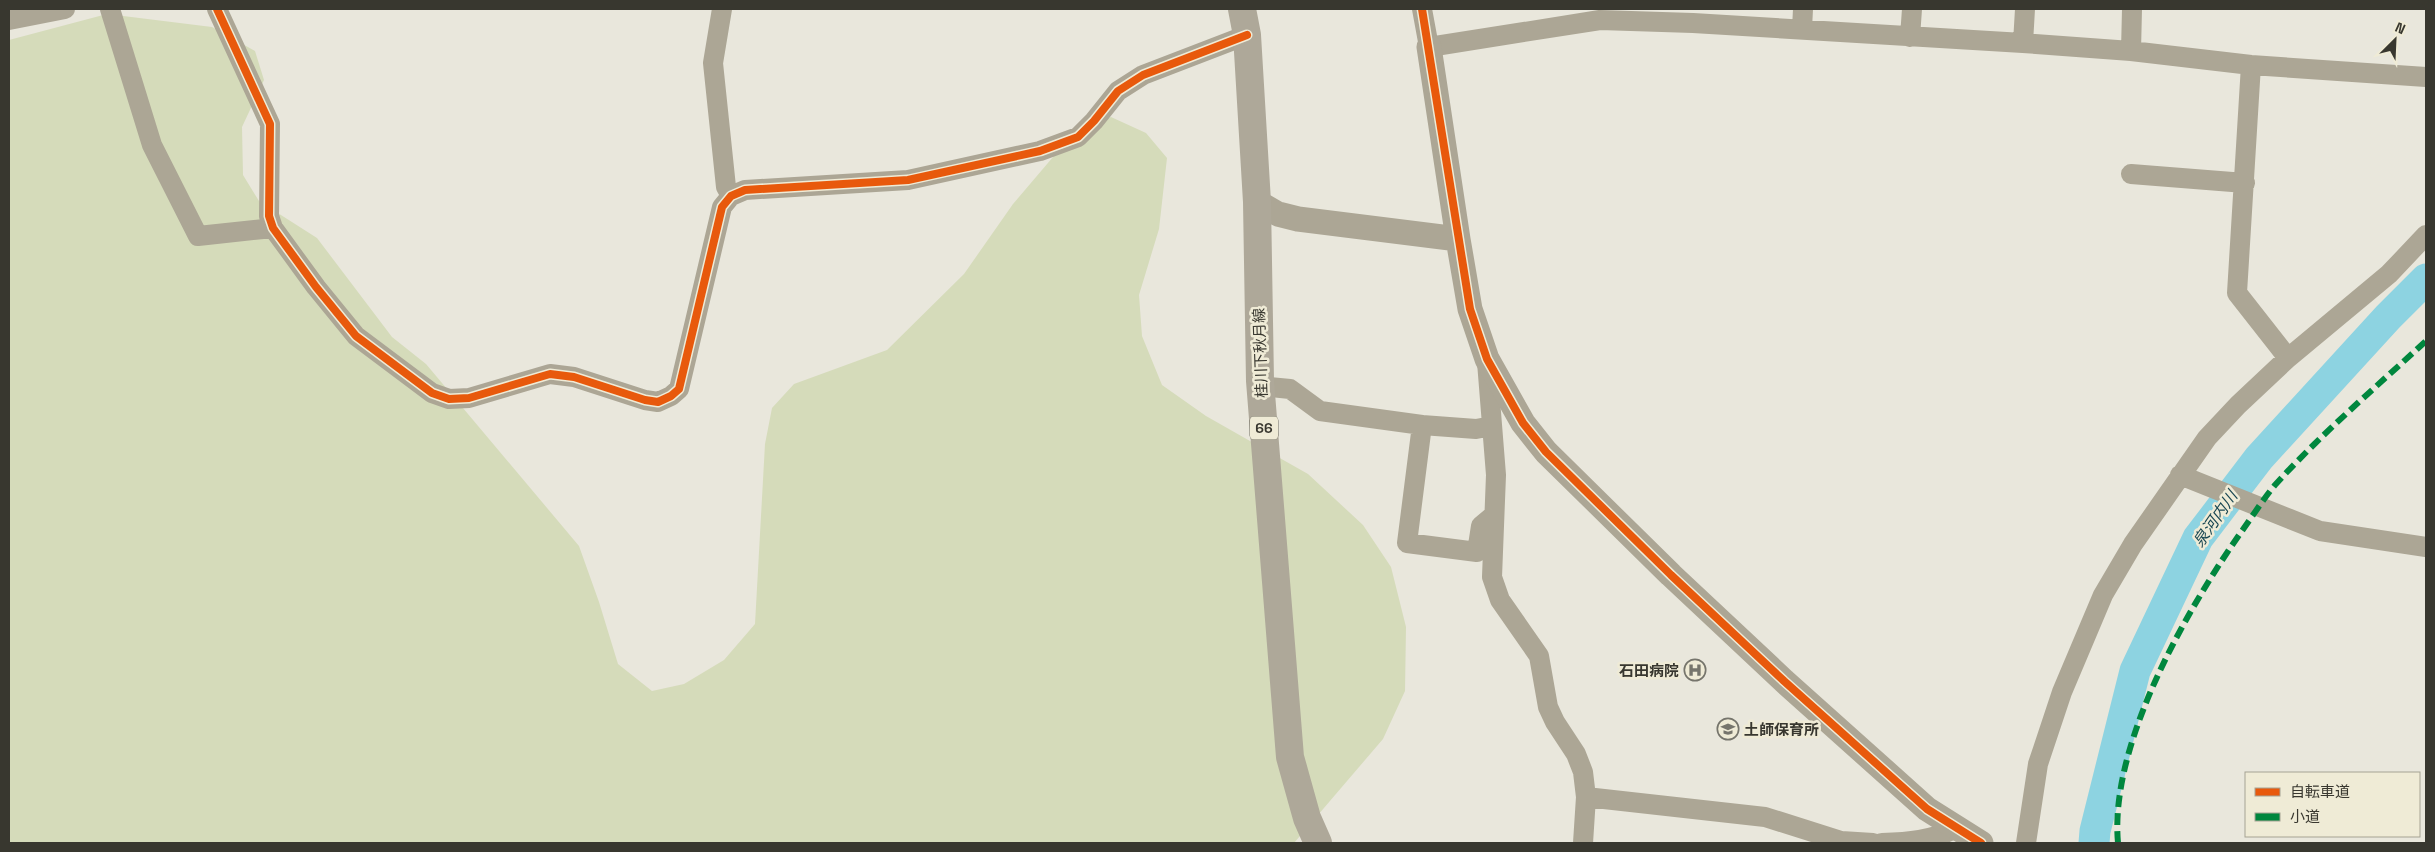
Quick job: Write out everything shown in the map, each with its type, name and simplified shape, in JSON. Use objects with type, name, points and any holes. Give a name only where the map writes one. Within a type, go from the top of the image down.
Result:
[{"type":"main road","name":"桂川下秋月線","points":[[1244,16],[1257,202],[1260,386],[1290,757],[1307,818],[1318,843]]},
{"type":"street","points":[[9,20],[66,9]]},
{"type":"street","points":[[110,9],[152,145],[198,236],[273,228]]},
{"type":"street","points":[[218,9],[270,124],[269,209],[273,228],[316,287],[356,336],[432,393],[449,399],[469,398],[550,374],[574,377],[644,400],[658,402],[671,396],[679,389],[722,207],[731,196],[752,189],[908,180],[1040,151],[1078,136],[1094,122],[1118,91],[1244,16]]},
{"type":"street","points":[[722,9],[713,63],[726,186],[731,196]]},
{"type":"street","points":[[1422,9],[1470,308],[1487,359],[1523,423],[1546,452],[1784,681],[1926,809],[1955,829],[1981,843]]},
{"type":"street","points":[[1802,29],[1803,9]]},
{"type":"street","points":[[1910,37],[1912,9]]},
{"type":"street","points":[[2023,43],[2025,9]]},
{"type":"street","points":[[2131,51],[2132,9]]},
{"type":"street","points":[[1429,47],[1601,14],[1694,16],[1802,29],[2131,51],[2251,65],[2426,77]]},
{"type":"street","points":[[2251,65],[2237,293],[2288,358]]},
{"type":"street","points":[[2131,174],[2245,183]]},
{"type":"street","points":[[1257,202],[1278,214],[1298,219],[1458,239]]},
{"type":"street","points":[[2026,843],[2038,764],[2062,692],[2103,595],[2133,544],[2186,477],[2207,438],[2238,405],[2288,358],[2388,274],[2426,235]]},
{"type":"street","points":[[1487,359],[1496,475],[1492,577],[1500,600],[1538,656],[1548,707],[1555,722],[1576,754],[1583,772],[1586,797],[1583,843]]},
{"type":"street","points":[[1260,386],[1290,389],[1320,411],[1422,425],[1476,429],[1492,426]]},
{"type":"street","points":[[1422,425],[1407,543],[1477,552],[1481,526],[1494,515]]},
{"type":"street","points":[[2186,477],[2320,531],[2426,547]]},
{"type":"street","points":[[1586,797],[1765,817],[1841,841],[1873,843]]},
{"type":"street","points":[[1882,843],[1912,842],[1936,838],[1955,829]]},
{"type":"green space","points":[[107,14],[212,27],[255,51],[264,80],[242,127],[243,175],[259,201],[317,238],[392,337],[426,364],[579,546],[618,664],[652,691],[684,684],[724,660],[755,624],[765,444],[772,408],[794,384],[887,350],[964,274],[1013,204],[1076,130],[1111,117],[1146,133],[1167,158],[1159,229],[1139,295],[1142,336],[1162,385],[1206,416],[1308,474],[1363,525],[1391,567],[1406,627],[1405,691],[1383,739],[1294,843],[9,843],[9,40]]},
{"type":"waterway","name":"泉河内川","points":[[2094,843],[2095,831],[2135,671],[2198,538],[2259,458],[2388,317],[2426,279]]},
{"type":"marked path","points":[[2118,843],[2119,804],[2126,763],[2139,721],[2177,636],[2199,597],[2222,560],[2275,485],[2329,430],[2426,341]]},
{"type":"cycle path","points":[[217,9],[270,124],[269,216],[273,228],[316,287],[356,336],[432,393],[449,399],[469,398],[550,374],[574,377],[645,400],[658,402],[671,396],[679,389],[722,207],[731,196],[745,190],[908,180],[1040,151],[1078,137],[1094,121],[1118,91],[1143,75],[1247,35]]},
{"type":"cycle path","points":[[1422,9],[1470,309],[1487,359],[1523,423],[1546,452],[1671,575],[1784,681],[1927,809],[1981,843]]},
{"type":"place","name":"石田病院","points":[[1695,670]]},
{"type":"place","name":"土師保育所","points":[[1728,729]]}]
